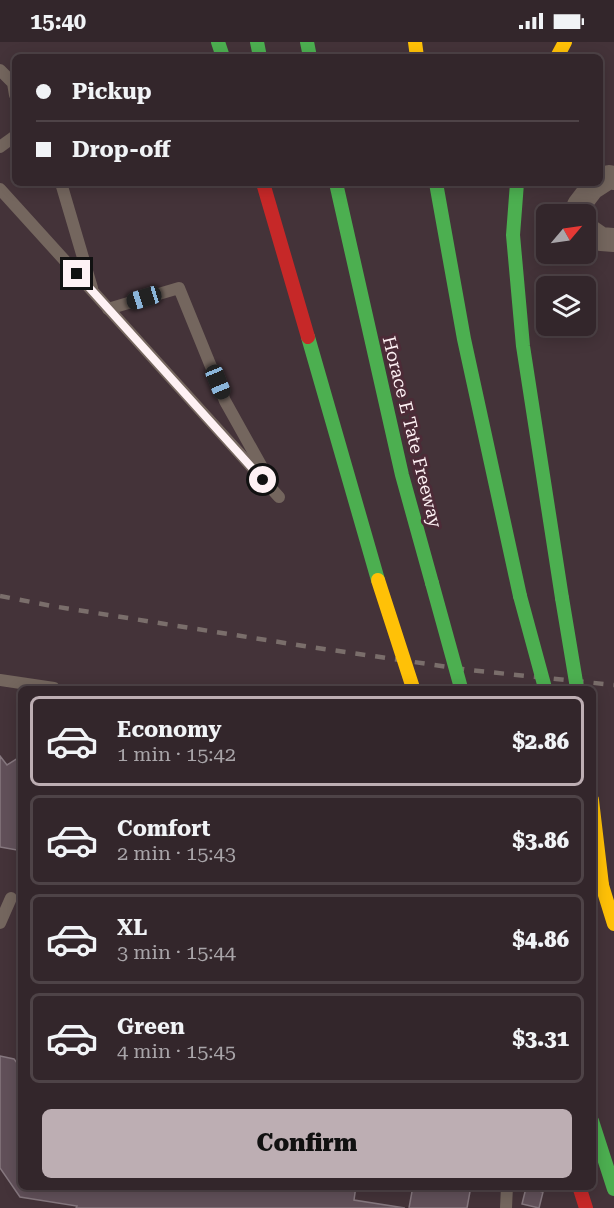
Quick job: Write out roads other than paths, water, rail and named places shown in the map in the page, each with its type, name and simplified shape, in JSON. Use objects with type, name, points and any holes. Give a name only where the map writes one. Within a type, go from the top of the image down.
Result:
[{"type":"highway","points":[[264,186],[378,580],[412,686]]},
{"type":"highway","name":"Horace E Tate Freeway","points":[[337,186],[402,475],[460,686]]},
{"type":"highway","points":[[436,186],[446,247],[487,453],[520,596],[544,686]]},
{"type":"highway","points":[[517,186],[513,236],[523,346],[577,686]]},
{"type":"highway","points":[[290,229],[312,356]]},
{"type":"highway","points":[[596,834],[602,885]]},
{"type":"highway","points":[[596,867],[614,924]]},
{"type":"highway","points":[[596,1133],[614,1189]]},
{"type":"highway","points":[[580,1190],[586,1208]]},
{"type":"street","points":[[580,204],[595,186]]},
{"type":"street","points":[[596,236],[601,239],[614,240]]},
{"type":"lane","points":[[0,70],[12,82]]},
{"type":"lane","points":[[62,186],[93,291]]},
{"type":"lane","points":[[0,189],[108,309],[279,497],[225,401],[179,288],[108,309]]},
{"type":"lane","points":[[0,680],[40,686]]},
{"type":"lane","points":[[0,922],[11,898]]},
{"type":"lane","points":[[506,1208],[507,1190]]},
{"type":"railway","points":[[0,596],[304,646],[469,670],[614,685]]}]
